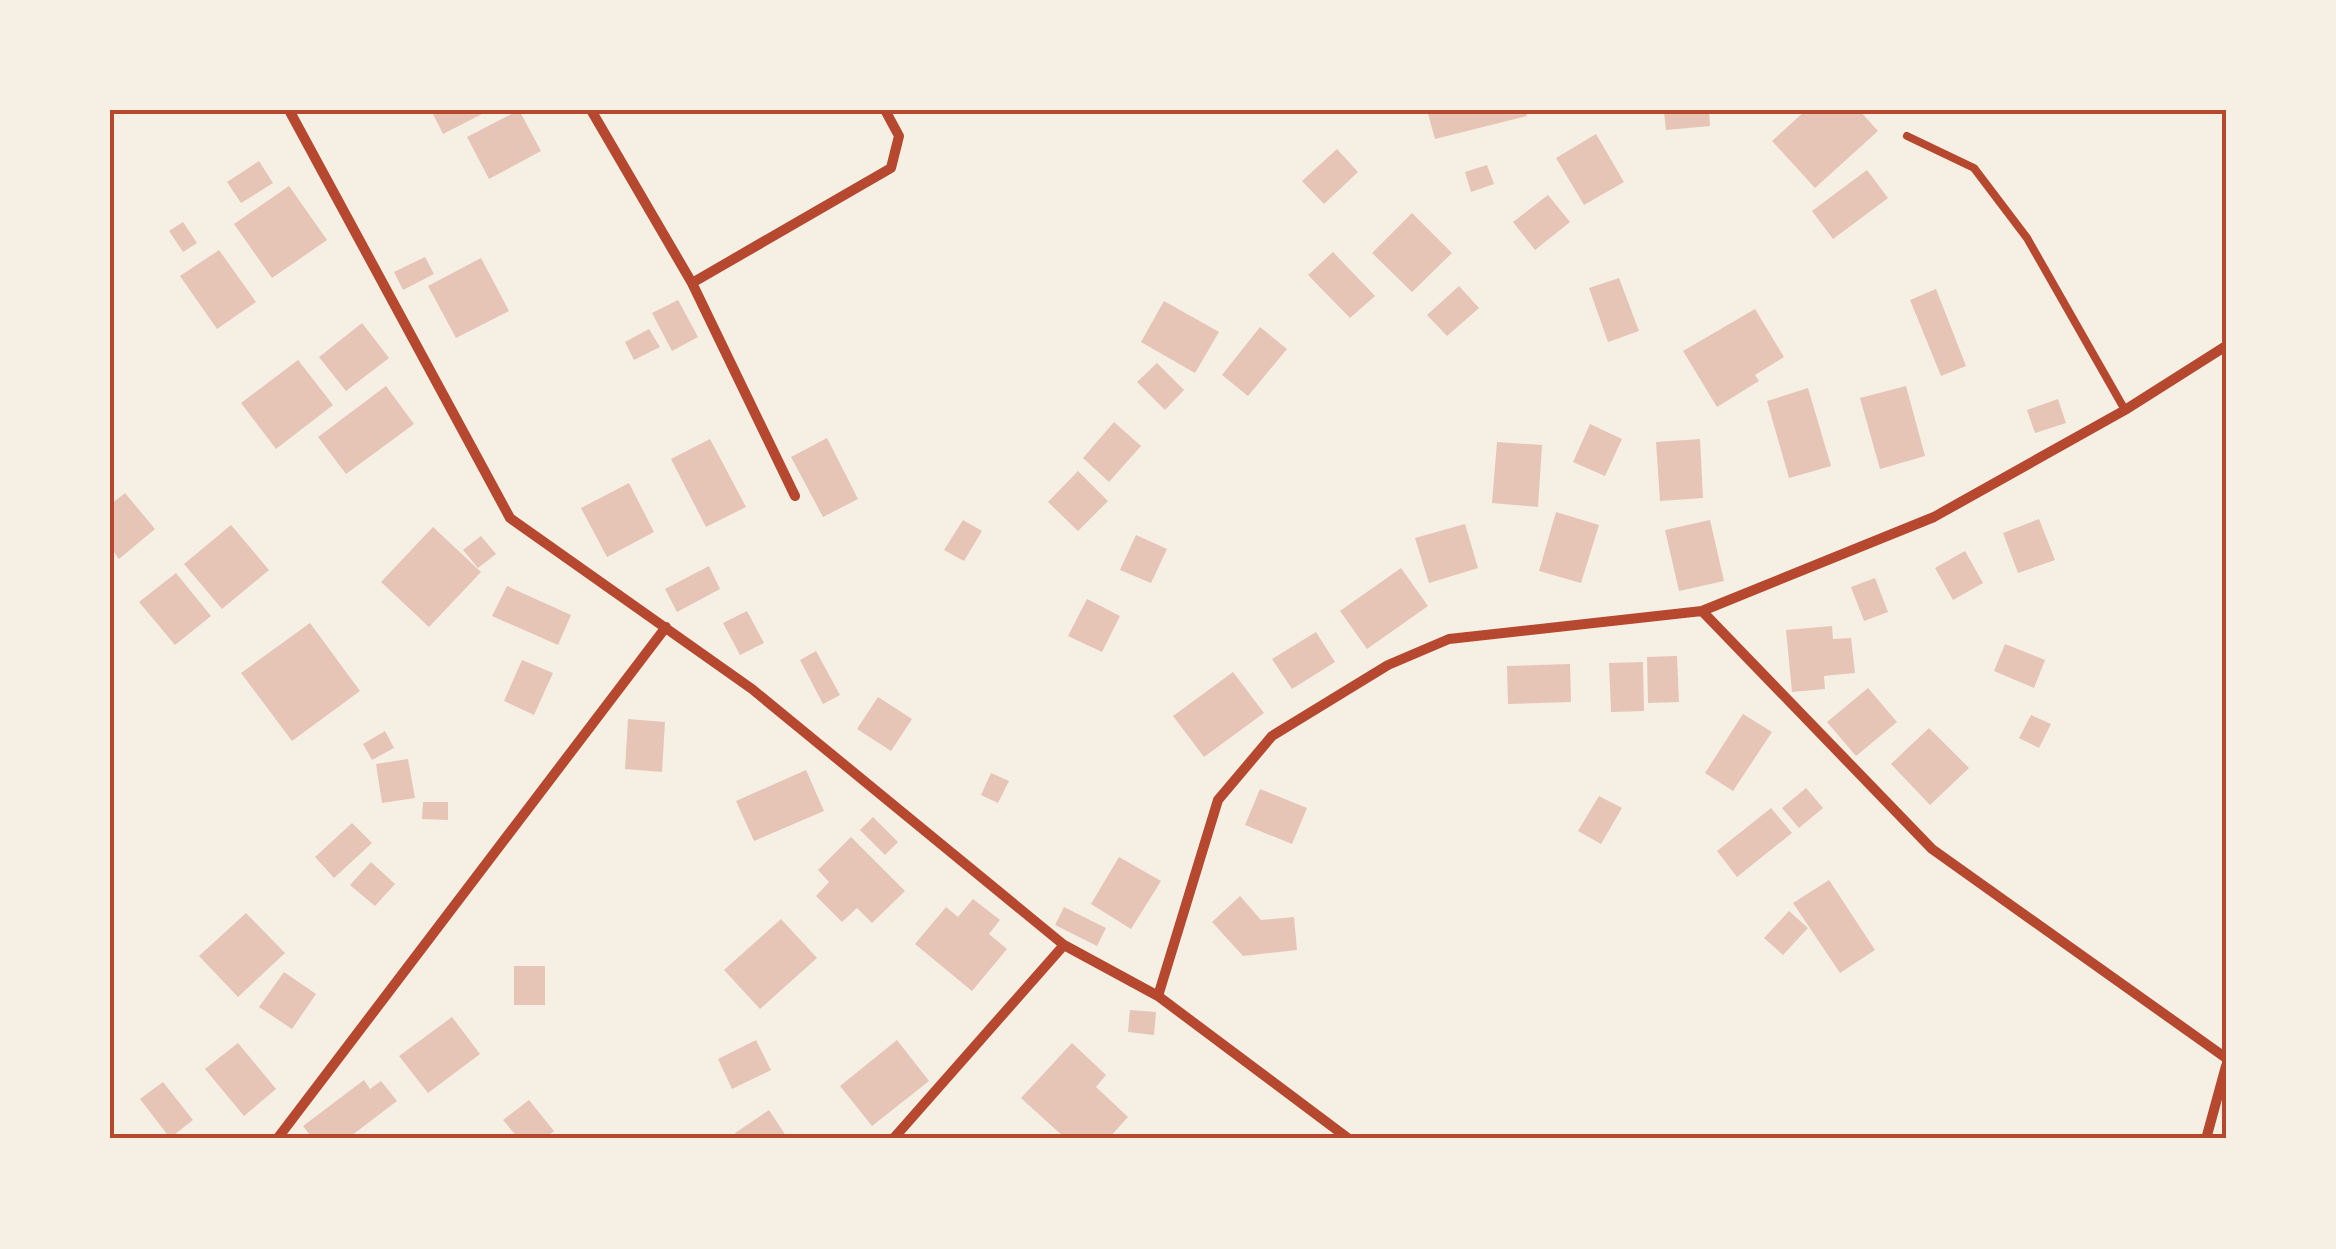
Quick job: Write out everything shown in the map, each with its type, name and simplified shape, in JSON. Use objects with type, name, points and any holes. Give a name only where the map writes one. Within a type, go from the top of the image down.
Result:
[{"type":"street","points":[[289,110],[510,518],[752,689],[1064,945],[1158,996],[1349,1139]]},
{"type":"street","points":[[591,110],[692,283],[795,496]]},
{"type":"street","points":[[692,283],[892,168],[899,136],[885,110]]},
{"type":"street","points":[[1158,996],[1218,800],[1272,736],[1388,665],[1449,639],[1702,611],[1934,517],[2124,410],[2226,346]]},
{"type":"street","points":[[1702,611],[1932,849],[2226,1058]]},
{"type":"street","points":[[277,1139],[666,627]]},
{"type":"street","points":[[893,1139],[1064,945]]},
{"type":"street","points":[[2206,1139],[2226,1066]]},
{"type":"lane","points":[[1907,136],[1974,168],[2028,238],[2124,410]]},
{"type":"building","points":[[431,110],[490,110],[443,134]]},
{"type":"building","points":[[519,110],[541,151],[489,179],[467,137]]},
{"type":"building","points":[[1427,110],[1525,110],[1527,116],[1435,139]]},
{"type":"building","points":[[1709,110],[1710,126],[1666,130],[1664,112]]},
{"type":"building","points":[[1806,110],[1859,110],[1878,131],[1815,188],[1772,141]]},
{"type":"building","points":[[1596,134],[1624,182],[1584,205],[1556,158]]},
{"type":"building","points":[[1337,149],[1358,172],[1324,204],[1302,181]]},
{"type":"building","points":[[259,161],[273,183],[241,203],[227,182]]},
{"type":"building","points":[[1487,165],[1494,184],[1471,192],[1465,172]]},
{"type":"building","points":[[1867,170],[1888,198],[1833,239],[1812,211]]},
{"type":"building","points":[[289,186],[327,240],[272,278],[234,224]]},
{"type":"building","points":[[1548,195],[1570,222],[1535,250],[1513,222]]},
{"type":"building","points":[[1412,213],[1452,253],[1412,292],[1372,253]]},
{"type":"building","points":[[183,222],[197,243],[183,252],[169,231]]},
{"type":"building","points":[[219,250],[256,302],[217,329],[180,276]]},
{"type":"building","points":[[1333,252],[1375,296],[1350,318],[1308,275]]},
{"type":"building","points":[[425,257],[434,274],[403,290],[394,272]]},
{"type":"building","points":[[481,258],[509,311],[456,338],[428,286]]},
{"type":"building","points":[[1619,278],[1639,331],[1608,342],[1589,288]]},
{"type":"building","points":[[1459,286],[1479,308],[1447,336],[1427,315]]},
{"type":"building","points":[[1936,289],[1966,366],[1941,376],[1910,300]]},
{"type":"building","points":[[678,300],[698,337],[672,351],[652,313]]},
{"type":"building","points":[[1164,301],[1219,332],[1195,373],[1141,342]]},
{"type":"building","points":[[1755,309],[1784,357],[1755,375],[1759,381],[1717,407],[1683,351]]},
{"type":"building","points":[[362,323],[389,358],[346,391],[319,357]]},
{"type":"building","points":[[1260,327],[1287,349],[1248,396],[1222,375]]},
{"type":"building","points":[[649,329],[660,347],[634,360],[625,342]]},
{"type":"building","points":[[298,360],[333,405],[276,449],[241,403]]},
{"type":"building","points":[[1157,363],[1184,390],[1165,410],[1137,382]]},
{"type":"building","points":[[386,386],[414,424],[346,474],[318,437]]},
{"type":"building","points":[[1906,386],[1925,456],[1880,469],[1860,398]]},
{"type":"building","points":[[1808,388],[1831,466],[1789,478],[1767,401]]},
{"type":"building","points":[[2058,399],[2066,423],[2035,433],[2027,410]]},
{"type":"building","points":[[1114,422],[1141,446],[1109,482],[1083,458]]},
{"type":"building","points":[[1590,424],[1622,439],[1605,476],[1573,462]]},
{"type":"building","points":[[827,438],[858,499],[823,517],[791,457]]},
{"type":"building","points":[[710,439],[746,507],[706,527],[671,459]]},
{"type":"building","points":[[1700,439],[1703,498],[1660,501],[1656,442]]},
{"type":"building","points":[[1497,442],[1542,445],[1538,507],[1492,503]]},
{"type":"building","points":[[1078,471],[1108,501],[1078,531],[1048,502]]},
{"type":"building","points":[[629,483],[654,532],[607,557],[581,508]]},
{"type":"building","points":[[125,493],[155,529],[119,559],[110,547],[110,505]]},
{"type":"building","points":[[1556,512],[1599,525],[1581,583],[1539,571]]},
{"type":"building","points":[[2039,519],[2055,560],[2018,573],[2003,533]]},
{"type":"building","points":[[963,520],[982,531],[964,561],[944,550]]},
{"type":"building","points":[[1710,520],[1724,581],[1679,591],[1665,530]]},
{"type":"building","points":[[1465,524],[1478,568],[1429,583],[1415,538]]},
{"type":"building","points":[[231,525],[269,570],[222,609],[184,564]]},
{"type":"building","points":[[433,527],[481,572],[429,627],[381,582]]},
{"type":"building","points":[[1136,535],[1167,549],[1151,583],[1120,570]]},
{"type":"building","points":[[481,536],[496,554],[478,568],[463,550]]},
{"type":"building","points":[[1965,551],[1983,583],[1953,600],[1935,568]]},
{"type":"building","points":[[709,566],[720,589],[677,612],[665,589]]},
{"type":"building","points":[[1401,568],[1428,606],[1367,649],[1340,611]]},
{"type":"building","points":[[176,573],[211,616],[175,645],[139,602]]},
{"type":"building","points":[[1875,578],[1888,612],[1864,621],[1851,587]]},
{"type":"building","points":[[507,586],[571,615],[558,645],[492,616]]},
{"type":"building","points":[[1087,599],[1120,616],[1102,652],[1068,636]]},
{"type":"building","points":[[747,611],[764,643],[740,655],[723,623]]},
{"type":"building","points":[[310,623],[360,691],[292,741],[241,673]]},
{"type":"building","points":[[1832,626],[1833,639],[1851,638],[1855,673],[1824,676],[1825,689],[1792,692],[1786,630]]},
{"type":"building","points":[[1316,632],[1335,662],[1292,689],[1272,659]]},
{"type":"building","points":[[2005,644],[2045,660],[2034,688],[1994,671]]},
{"type":"building","points":[[816,651],[840,695],[823,704],[800,660]]},
{"type":"building","points":[[1677,656],[1679,702],[1648,703],[1647,657]]},
{"type":"building","points":[[522,660],[553,673],[534,715],[504,701]]},
{"type":"building","points":[[1643,662],[1644,711],[1611,712],[1609,663]]},
{"type":"building","points":[[1570,664],[1571,702],[1508,704],[1507,666]]},
{"type":"building","points":[[1233,672],[1264,713],[1204,757],[1173,716]]},
{"type":"building","points":[[1868,688],[1897,722],[1856,756],[1827,722]]},
{"type":"building","points":[[878,697],[912,719],[891,751],[857,729]]},
{"type":"building","points":[[1743,714],[1772,732],[1733,791],[1705,773]]},
{"type":"building","points":[[2031,715],[2051,724],[2039,748],[2019,738]]},
{"type":"building","points":[[628,719],[665,722],[662,772],[625,769]]},
{"type":"building","points":[[1929,728],[1969,768],[1930,805],[1891,764]]},
{"type":"building","points":[[385,731],[394,748],[372,760],[363,744]]},
{"type":"building","points":[[408,759],[415,798],[382,803],[376,764]]},
{"type":"building","points":[[806,770],[824,811],[754,841],[736,801]]},
{"type":"building","points":[[991,773],[1009,781],[998,803],[981,795]]},
{"type":"building","points":[[1806,788],[1823,808],[1799,828],[1782,808]]},
{"type":"building","points":[[1260,789],[1307,808],[1292,844],[1245,825]]},
{"type":"building","points":[[1599,796],[1622,808],[1601,844],[1578,831]]},
{"type":"building","points":[[423,802],[448,802],[448,820],[422,819]]},
{"type":"building","points":[[1771,808],[1792,833],[1737,877],[1717,851]]},
{"type":"building","points":[[873,817],[898,842],[885,855],[860,830]]},
{"type":"building","points":[[352,823],[372,843],[334,878],[315,857]]},
{"type":"building","points":[[851,837],[905,891],[872,923],[857,908],[842,922],[816,896],[829,882],[818,870]]},
{"type":"building","points":[[1119,857],[1161,881],[1131,929],[1091,904]]},
{"type":"building","points":[[371,862],[395,884],[375,906],[350,885]]},
{"type":"building","points":[[1829,880],[1875,950],[1840,973],[1793,903]]},
{"type":"building","points":[[1240,896],[1261,920],[1294,917],[1297,950],[1243,956],[1212,922]]},
{"type":"building","points":[[973,899],[1000,920],[989,934],[1007,949],[972,991],[915,944],[946,907],[958,917]]},
{"type":"building","points":[[1064,907],[1106,928],[1097,946],[1055,925]]},
{"type":"building","points":[[1789,911],[1808,928],[1783,955],[1764,938]]},
{"type":"building","points":[[246,913],[285,953],[238,997],[199,956]]},
{"type":"building","points":[[781,919],[817,958],[760,1009],[724,970]]},
{"type":"building","points":[[514,966],[545,966],[545,1005],[514,1005]]},
{"type":"building","points":[[284,972],[316,994],[292,1029],[259,1007]]},
{"type":"building","points":[[1130,1010],[1156,1012],[1154,1035],[1128,1032]]},
{"type":"building","points":[[452,1017],[480,1054],[428,1093],[399,1056]]},
{"type":"building","points":[[756,1040],[771,1070],[732,1089],[718,1059]]},
{"type":"building","points":[[897,1040],[929,1081],[872,1126],[840,1086]]},
{"type":"building","points":[[238,1043],[276,1089],[244,1116],[205,1069]]},
{"type":"building","points":[[1072,1043],[1106,1075],[1096,1087],[1128,1117],[1108,1139],[1066,1139],[1021,1098]]},
{"type":"building","points":[[364,1080],[370,1089],[381,1081],[397,1101],[347,1139],[313,1139],[303,1126]]},
{"type":"building","points":[[163,1082],[193,1120],[170,1138],[140,1099]]},
{"type":"building","points":[[529,1100],[554,1131],[544,1139],[519,1139],[503,1120]]},
{"type":"building","points":[[769,1110],[788,1139],[739,1139],[735,1133]]}]
